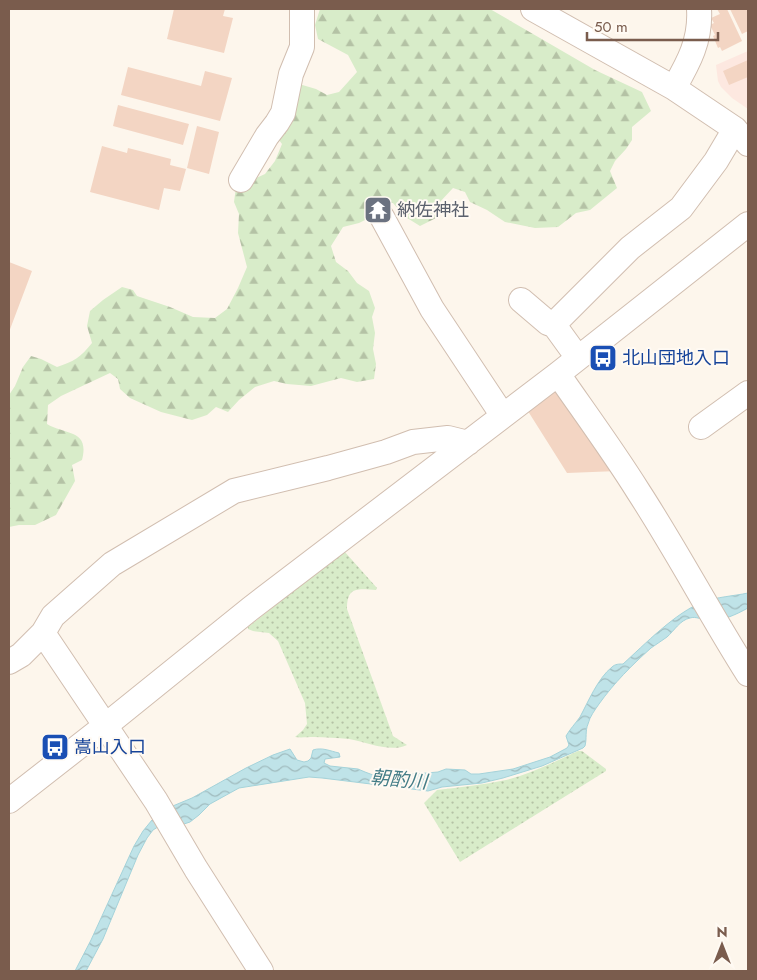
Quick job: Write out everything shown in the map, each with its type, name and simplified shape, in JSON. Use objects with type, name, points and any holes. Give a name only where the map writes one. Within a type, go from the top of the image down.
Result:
[{"type":"street","points":[[241,180],[283,112],[291,74],[302,47],[302,9]]},
{"type":"street","points":[[533,9],[674,88],[742,136],[716,161],[680,208],[630,248],[559,318],[556,323],[557,329],[578,358]]},
{"type":"street","points":[[674,88],[695,47],[701,10]]},
{"type":"street","points":[[382,217],[432,309],[503,416]]},
{"type":"street","points":[[9,800],[105,726],[250,609],[558,374],[748,224]]},
{"type":"street","points":[[521,300],[548,323],[556,326]]},
{"type":"street","points":[[558,374],[638,490],[748,674]]},
{"type":"street","points":[[701,427],[748,393]]},
{"type":"street","points":[[9,662],[21,655],[43,633],[53,616],[112,564],[234,491],[328,468],[386,452],[412,442],[448,438],[468,443]]},
{"type":"street","points":[[43,633],[156,801],[196,869],[262,971]]},
{"type":"shaded area","points":[[748,51],[748,109],[732,98],[721,87],[718,81],[716,65]]},
{"type":"green space","points":[[320,9],[490,9],[595,70],[642,92],[651,111],[632,127],[632,140],[615,161],[610,171],[617,188],[590,210],[576,213],[558,227],[535,228],[505,222],[470,202],[465,192],[453,188],[439,203],[438,217],[420,226],[404,216],[393,203],[377,203],[370,209],[369,218],[343,227],[331,246],[336,262],[348,271],[357,283],[369,291],[375,308],[372,317],[375,333],[373,349],[376,364],[374,379],[357,382],[341,378],[311,386],[274,381],[255,387],[228,412],[216,407],[207,415],[192,420],[161,412],[130,398],[120,389],[118,379],[110,373],[61,396],[48,405],[47,424],[74,434],[79,438],[84,450],[82,460],[72,465],[75,481],[56,515],[35,525],[9,527],[9,395],[23,367],[31,356],[57,367],[72,361],[84,352],[92,343],[87,326],[90,311],[122,287],[133,290],[137,296],[193,317],[215,318],[227,309],[247,267],[238,233],[239,214],[234,202],[236,187],[265,174],[275,161],[282,144],[276,136],[299,84],[316,89],[327,95],[339,92],[357,72],[348,55],[318,39],[315,25]]},
{"type":"green space","points":[[344,551],[377,588],[376,590],[355,590],[349,596],[347,609],[393,736],[407,745],[401,747],[378,746],[349,739],[295,737],[307,724],[305,703],[278,641],[269,633],[248,629],[248,627]]},
{"type":"green space","points":[[582,751],[606,769],[606,771],[460,862],[424,803],[437,790],[506,780]]},
{"type":"water","name":"朝酌川","points":[[748,593],[748,608],[734,615],[714,620],[692,618],[680,623],[667,637],[637,661],[605,696],[589,721],[585,746],[542,766],[482,783],[442,787],[428,791],[309,777],[239,788],[210,804],[190,822],[178,826],[161,825],[153,830],[138,855],[103,939],[86,971],[75,971],[134,846],[152,820],[168,808],[192,798],[246,768],[290,749],[297,760],[304,762],[311,758],[313,750],[316,749],[339,753],[340,757],[325,759],[324,763],[330,766],[358,769],[373,775],[414,774],[438,772],[446,769],[465,770],[471,774],[479,774],[513,769],[550,757],[567,748],[569,745],[566,736],[580,717],[598,684],[613,666],[623,664],[661,630],[682,613],[693,607],[714,599]]},
{"type":"building","points":[[174,9],[225,9],[223,16],[233,18],[224,53],[167,39]]},
{"type":"building","points":[[717,9],[727,9],[742,41],[722,51],[720,47],[718,48],[710,25],[714,23],[711,18],[720,14]]},
{"type":"building","points":[[730,9],[748,9],[748,31],[742,34]]},
{"type":"building","points":[[748,60],[748,77],[729,85],[723,71]]},
{"type":"building","points":[[128,67],[201,86],[205,71],[232,78],[220,121],[121,95]]},
{"type":"building","points":[[118,105],[189,124],[183,145],[113,126]]},
{"type":"building","points":[[197,126],[219,132],[209,174],[187,168]]},
{"type":"building","points":[[102,146],[127,153],[128,148],[171,159],[170,165],[186,169],[180,191],[164,188],[159,210],[90,192]]},
{"type":"building","points":[[9,262],[32,271],[9,332]]},
{"type":"building","points":[[558,389],[618,471],[567,473],[526,408]]},
{"type":"place","name":"納佐神社","points":[[378,210]]},
{"type":"place","name":"北山団地入口","points":[[603,358]]},
{"type":"place","name":"嵩山入口","points":[[55,747]]}]
